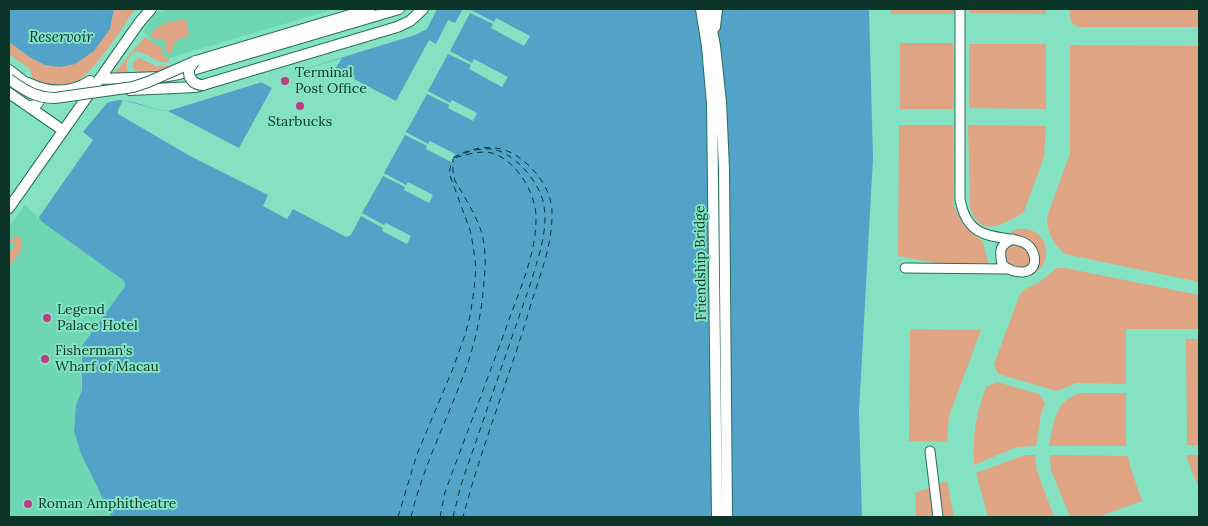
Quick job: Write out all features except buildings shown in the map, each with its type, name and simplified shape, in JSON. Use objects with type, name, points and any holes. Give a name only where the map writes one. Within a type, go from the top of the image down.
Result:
[{"type":"main road","points":[[9,208],[142,9]]},
{"type":"main road","points":[[9,197],[58,127],[151,9]]},
{"type":"main road","points":[[9,79],[30,93],[46,97],[141,85],[196,61],[370,9]]},
{"type":"main road","points":[[28,83],[36,87],[55,91],[74,89],[95,80],[162,77],[179,74],[399,9]]},
{"type":"main road","points":[[104,91],[196,87],[397,27],[410,21],[423,9]]},
{"type":"main road","name":"Friendship Bridge","points":[[701,9],[707,46],[712,104],[717,517]]},
{"type":"main road","points":[[708,9],[715,46]]},
{"type":"main road","points":[[715,46],[717,9]]},
{"type":"main road","name":"Friendship Bridge","points":[[715,46],[721,102],[724,169],[726,517]]},
{"type":"main road","points":[[196,61],[190,67],[189,75],[194,82],[203,85]]},
{"type":"main road","points":[[9,70],[37,90],[40,97],[36,105],[26,105]]},
{"type":"main road","points":[[9,93],[58,127]]},
{"type":"street","points":[[905,268],[1007,269],[1017,273],[1027,272],[1033,266],[1035,259],[1029,247],[1013,239],[982,233],[970,224],[964,215],[960,199],[960,9]]},
{"type":"street","points":[[1007,269],[1002,264],[1001,248],[1004,243],[1013,239]]},
{"type":"street","points":[[930,451],[938,517]]},
{"type":"shaded area","points":[[114,9],[135,9],[104,54],[75,83],[65,87],[34,84],[30,69],[9,54],[9,42],[31,58],[45,65],[110,29]]},
{"type":"shaded area","points":[[172,9],[335,9],[166,59],[143,31],[156,13]]},
{"type":"shaded area","points":[[382,9],[388,9],[162,74],[138,73],[132,66],[134,61],[139,58],[156,66],[168,66],[265,36],[267,43]]},
{"type":"shaded area","points":[[891,9],[954,9],[954,14],[891,14]]},
{"type":"shaded area","points":[[969,9],[1046,9],[1046,14],[969,13]]},
{"type":"shaded area","points":[[1070,9],[1199,9],[1199,27],[1078,27],[1070,18]]},
{"type":"shaded area","points":[[186,20],[189,36],[177,40],[172,53],[169,54],[166,50],[165,41],[161,39],[154,40],[151,34],[160,25]]},
{"type":"shaded area","points":[[145,37],[160,45],[163,54],[170,61],[158,61],[141,52],[137,52],[127,62],[129,73],[114,73]]},
{"type":"shaded area","points":[[900,43],[953,43],[954,109],[900,109]]},
{"type":"shaded area","points":[[969,44],[1046,44],[1046,109],[969,108]]},
{"type":"shaded area","points":[[1070,45],[1199,46],[1199,282],[1065,254],[1052,238],[1048,228],[1047,217],[1070,153]]},
{"type":"shaded area","points":[[899,125],[953,125],[954,207],[964,226],[983,242],[988,263],[995,274],[898,256]]},
{"type":"shaded area","points":[[968,125],[1046,126],[1044,157],[1024,212],[999,225],[989,227],[981,225],[970,208]]},
{"type":"shaded area","name":"Fisherman's Wharf of Macau","points":[[25,205],[40,219],[125,283],[124,288],[81,353],[82,390],[76,405],[74,430],[81,454],[112,517],[9,517],[9,227]]},
{"type":"shaded area","points":[[1018,229],[1030,230],[1039,235],[1044,242],[1046,250],[1045,259],[1042,267],[1036,273],[1025,275],[1005,267],[1002,245],[1011,232]]},
{"type":"shaded area","points":[[17,236],[21,239],[22,249],[9,267],[9,254],[16,243],[9,242],[9,240]]},
{"type":"shaded area","points":[[1057,268],[1199,295],[1199,329],[1126,329],[1126,384],[1076,383],[1057,391],[998,374],[994,364],[1020,294]]},
{"type":"shaded area","points":[[910,329],[981,330],[949,416],[947,442],[909,441]]},
{"type":"shaded area","points":[[1186,339],[1199,339],[1199,445],[1187,445]]},
{"type":"shaded area","points":[[997,382],[1039,394],[1045,403],[1041,414],[1036,446],[1017,447],[974,465],[974,435],[980,406],[986,387]]},
{"type":"shaded area","points":[[1080,393],[1126,393],[1126,446],[1049,446],[1054,421],[1060,407],[1065,401]]},
{"type":"shaded area","points":[[1025,455],[1035,455],[1037,471],[1054,517],[988,517],[976,473]]},
{"type":"shaded area","points":[[1050,455],[1128,456],[1142,501],[1098,517],[1070,517],[1051,470]]},
{"type":"shaded area","points":[[1186,455],[1199,455],[1199,486],[1193,475]]},
{"type":"shaded area","points":[[947,481],[954,517],[916,517],[915,493]]},
{"type":"water","name":"Reservoir","points":[[9,9],[114,9],[110,29],[94,51],[75,64],[60,67],[45,65],[31,58],[9,42]]},
{"type":"water","points":[[437,9],[869,9],[873,158],[859,412],[862,517],[112,517],[81,454],[74,431],[76,405],[82,390],[82,346],[124,288],[125,283],[41,221],[39,217],[93,140],[83,132],[107,103],[122,100],[130,101],[168,111],[415,35],[427,29]]},
{"type":"pier","points":[[463,9],[469,9],[494,22],[496,18],[530,36],[524,46],[491,28],[493,24],[470,13],[450,51],[472,63],[474,59],[508,77],[502,87],[469,69],[471,65],[448,54],[428,91],[450,103],[452,100],[477,113],[473,121],[448,108],[449,105],[427,94],[406,132],[428,144],[430,141],[455,154],[451,162],[426,149],[427,146],[405,135],[384,173],[406,185],[408,182],[433,195],[429,203],[404,190],[405,187],[383,176],[362,213],[384,225],[386,223],[411,236],[407,244],[382,231],[383,228],[361,216],[351,235],[346,237],[293,209],[287,219],[263,206],[268,195],[190,156],[118,114],[123,100],[168,111],[239,148],[272,88],[261,82],[342,58],[335,69],[396,101],[429,40],[436,44],[448,20],[455,23]]},
{"type":"ferry route","points":[[453,158],[468,151],[485,148],[502,149],[510,152],[524,161],[537,174],[550,197],[552,206],[550,238],[545,260],[463,517]]},
{"type":"ferry route","points":[[453,517],[461,485],[531,282],[542,245],[545,225],[544,206],[538,188],[533,179],[510,156],[492,149],[479,149],[458,156]]},
{"type":"ferry route","points":[[440,517],[445,492],[526,274],[533,247],[536,219],[533,199],[529,189],[517,170],[501,157],[483,152],[454,158]]},
{"type":"ferry route","points":[[411,517],[428,462],[468,363],[482,305],[485,275],[482,234],[472,210],[455,181],[453,159]]},
{"type":"ferry route","points":[[398,517],[417,454],[465,335],[474,290],[476,268],[473,245],[470,230],[449,173],[452,161]]},
{"type":"place","name":"Terminal Post Office","points":[[285,81]]},
{"type":"place","name":"Starbucks","points":[[300,106]]},
{"type":"place","name":"Legend Palace Hotel","points":[[47,318]]},
{"type":"place","name":"Fisherman's Wharf of Macau","points":[[45,359]]},
{"type":"place","name":"Roman Amphitheatre","points":[[28,504]]}]
